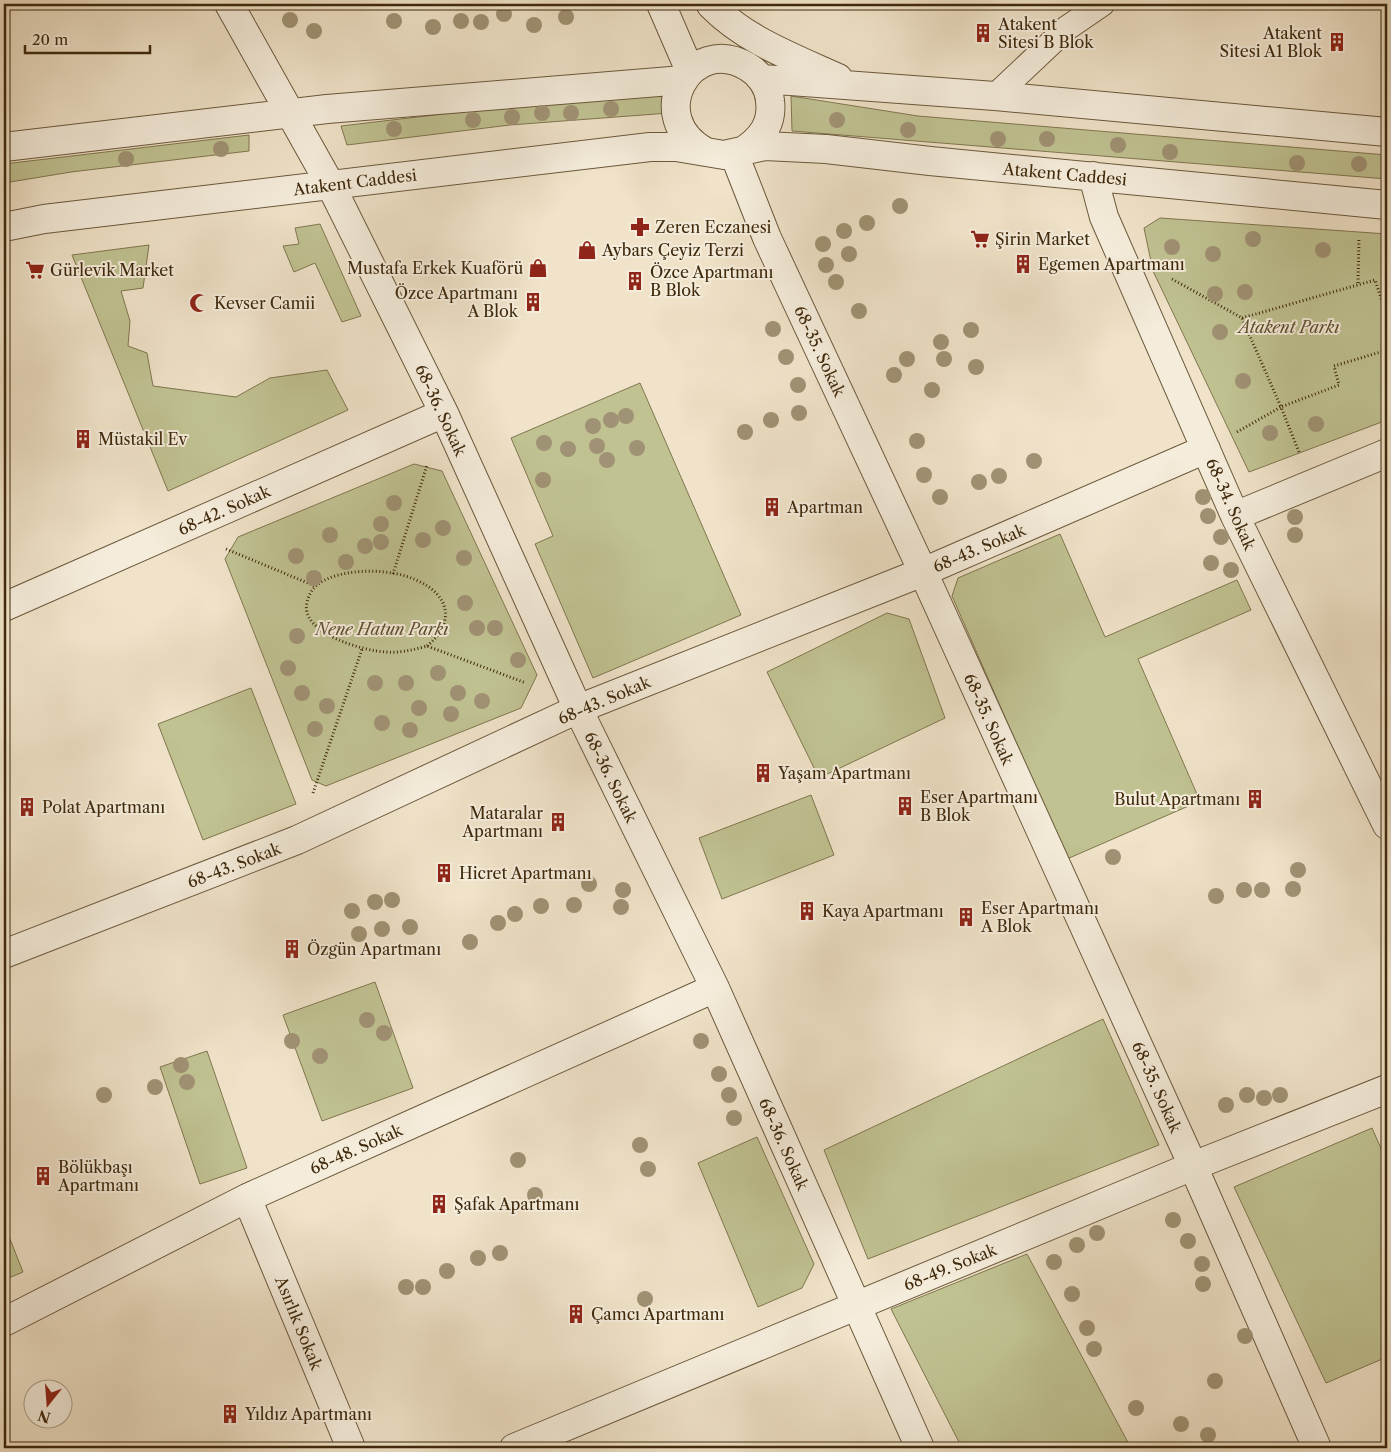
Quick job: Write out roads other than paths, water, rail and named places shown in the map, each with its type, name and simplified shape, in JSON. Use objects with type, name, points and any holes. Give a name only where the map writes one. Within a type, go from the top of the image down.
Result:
[{"type":"street","name":"68-36. Sokak","points":[[229,4],[331,186],[444,413],[578,709],[715,988],[920,1448]]},
{"type":"street","points":[[661,4],[687,76]]},
{"type":"street","points":[[711,4],[727,21],[742,32],[788,56],[856,86]]},
{"type":"street","points":[[711,4],[758,74],[770,98],[769,119],[760,138],[738,153]]},
{"type":"street","points":[[706,152],[694,146],[677,122],[675,107],[677,93],[687,76],[710,61],[722,59],[733,60],[758,74],[856,86],[995,96],[1387,132]]},
{"type":"street","points":[[4,147],[290,113],[687,76]]},
{"type":"street","name":"Atakent Caddesi","points":[[4,227],[44,219],[331,186],[626,149],[676,147],[706,152],[738,153],[765,146],[798,147],[1387,205]]},
{"type":"street","name":"68-35. Sokak","points":[[738,153],[767,238],[923,572],[1193,1166],[1309,1446]]},
{"type":"street","name":"68-34. Sokak","points":[[1092,176],[1104,217],[1235,516],[1387,825]]},
{"type":"street","name":"68-42. Sokak","points":[[4,606],[444,413]]},
{"type":"street","name":"68-43. Sokak","points":[[4,954],[297,840],[578,709],[923,572],[1206,449]]},
{"type":"street","points":[[1235,516],[1387,452]]},
{"type":"street","name":"68-48. Sokak","points":[[4,1322],[247,1198],[715,988]]},
{"type":"street","name":"68-49. Sokak","points":[[514,1448],[1193,1166],[1387,1089]]},
{"type":"street","name":"Asırlık Sokak","points":[[247,1198],[351,1448]]},
{"type":"lane","points":[[995,96],[1067,28],[1102,4]]},
{"type":"place","name":"Atakent Sitesi B Blok","points":[[983,33]]},
{"type":"place","name":"Atakent Sitesi A1 Blok","points":[[1337,42]]},
{"type":"place","name":"Zeren Eczanesi","points":[[640,227]]},
{"type":"place","name":"Şirin Market","points":[[980,239]]},
{"type":"place","name":"Aybars Çeyiz Terzi","points":[[587,250]]},
{"type":"place","name":"Egemen Apartmanı","points":[[1023,264]]},
{"type":"place","name":"Mustafa Erkek Kuaförü","points":[[538,268]]},
{"type":"place","name":"Gürlevik Market","points":[[35,270]]},
{"type":"place","name":"Özce Apartmanı B Blok","points":[[635,281]]},
{"type":"place","name":"Özce Apartmanı A Blok","points":[[533,302]]},
{"type":"place","name":"Kevser Camii","points":[[199,303]]},
{"type":"place","name":"Müstakil Ev","points":[[83,439]]},
{"type":"place","name":"Apartman","points":[[772,507]]},
{"type":"place","name":"Yaşam Apartmanı","points":[[763,773]]},
{"type":"place","name":"Bulut Apartmanı","points":[[1255,799]]},
{"type":"place","name":"Eser Apartmanı B Blok","points":[[905,806]]},
{"type":"place","name":"Polat Apartmanı","points":[[27,807]]},
{"type":"place","name":"Mataralar Apartmanı","points":[[558,822]]},
{"type":"place","name":"Hicret Apartmanı","points":[[444,873]]},
{"type":"place","name":"Kaya Apartmanı","points":[[807,911]]},
{"type":"place","name":"Eser Apartmanı A Blok","points":[[966,917]]},
{"type":"place","name":"Özgün Apartmanı","points":[[292,949]]},
{"type":"place","name":"Bölükbaşı Apartmanı","points":[[43,1176]]},
{"type":"place","name":"Şafak Apartmanı","points":[[439,1204]]},
{"type":"place","name":"Çamcı Apartmanı","points":[[576,1314]]},
{"type":"place","name":"Yıldız Apartmanı","points":[[230,1414]]},
{"type":"park label","name":"Atakent Parkı","points":[[1289,327]]},
{"type":"park label","name":"Nene Hatun Parkı","points":[[382,629]]}]
